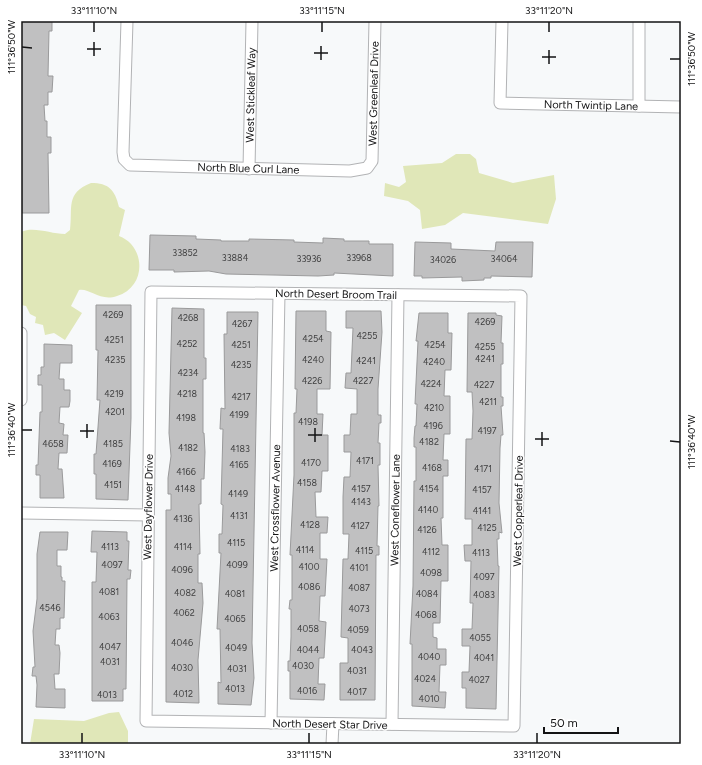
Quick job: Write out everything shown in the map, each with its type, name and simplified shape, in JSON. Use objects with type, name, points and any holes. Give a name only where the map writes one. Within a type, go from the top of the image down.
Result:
[{"type":"street","name":"North Blue Curl Lane","points":[[127,21],[123,152],[126,162],[135,166],[356,170],[368,168],[370,165]]},
{"type":"street","name":"West Stickleaf Way","points":[[249,168],[252,21]]},
{"type":"street","name":"West Greenleaf Drive","points":[[370,165],[373,148],[375,21]]},
{"type":"street","name":"North Twintip Lane","points":[[502,21],[500,103],[681,107]]},
{"type":"street","points":[[639,21],[639,106]]},
{"type":"street","name":"North Desert Broom Trail","points":[[151,292],[521,296]]},
{"type":"street","name":"West Dayflower Drive","points":[[146,721],[151,292]]},
{"type":"street","name":"West Crossflower Avenue","points":[[271,723],[279,294]]},
{"type":"street","name":"West Coneflower Lane","points":[[392,724],[398,295]]},
{"type":"street","name":"West Copperleaf Drive","points":[[514,726],[521,296]]},
{"type":"street","points":[[21,333],[21,400]]},
{"type":"street","points":[[21,513],[148,515]]},
{"type":"street","name":"North Desert Star Drive","points":[[146,721],[514,726]]},
{"type":"street","points":[[332,744],[333,724]]},
{"type":"green space","points":[[456,154],[470,154],[476,159],[479,173],[513,183],[554,175],[556,199],[548,224],[463,213],[445,225],[422,229],[420,210],[408,201],[384,196],[385,183],[399,187],[406,182],[403,166],[442,163]]},
{"type":"green space","points":[[91,183],[107,186],[113,192],[119,207],[125,210],[119,236],[128,241],[134,248],[138,257],[138,276],[134,284],[127,291],[117,296],[105,297],[79,290],[71,306],[82,313],[65,340],[54,333],[45,335],[43,325],[35,323],[36,317],[30,314],[26,306],[21,305],[21,232],[26,230],[37,230],[65,234],[70,230],[71,208],[74,196],[77,191]]},
{"type":"green space","points":[[119,712],[128,731],[128,744],[30,744],[34,719],[84,721],[109,713]]},
{"type":"building","points":[[21,21],[52,21],[52,31],[49,31],[48,76],[53,76],[52,92],[48,92],[48,105],[44,105],[45,121],[47,121],[47,137],[51,137],[51,153],[48,153],[49,213],[22,213]]},
{"type":"building","points":[[150,235],[196,236],[196,239],[221,241],[249,241],[249,239],[294,240],[294,242],[323,243],[323,238],[344,239],[344,241],[369,241],[369,244],[393,244],[393,276],[334,273],[334,275],[318,276],[226,274],[209,271],[174,272],[174,270],[149,270]]},
{"type":"building","points":[[415,242],[451,243],[451,249],[495,251],[496,242],[533,242],[532,277],[491,276],[491,278],[484,278],[484,280],[462,281],[462,277],[422,278],[422,276],[414,276]]},
{"type":"building","points":[[96,305],[131,305],[131,418],[128,500],[96,499],[94,454],[96,454],[100,400],[97,400],[98,350],[96,350]]},
{"type":"building","points":[[172,308],[204,309],[204,358],[206,358],[206,379],[203,379],[203,433],[205,452],[204,479],[201,479],[201,504],[199,504],[200,554],[198,554],[198,583],[202,583],[203,603],[198,660],[199,703],[166,702],[166,510],[171,510],[171,494],[168,494],[168,478],[171,456],[169,433]]},
{"type":"building","points":[[296,311],[326,311],[326,331],[331,332],[330,389],[317,389],[317,414],[323,414],[322,435],[328,435],[328,471],[322,471],[321,492],[315,492],[316,517],[328,517],[327,533],[320,533],[320,559],[327,559],[325,596],[320,596],[319,621],[326,622],[324,658],[319,658],[318,684],[325,684],[324,700],[290,699],[290,671],[288,671],[288,661],[290,661],[291,637],[291,609],[289,609],[290,600],[292,600],[292,555],[290,555],[294,475],[294,413],[296,413],[297,389],[295,389]]},
{"type":"building","points":[[346,311],[381,311],[382,332],[378,389],[378,415],[381,415],[381,423],[379,423],[378,443],[380,443],[380,465],[378,465],[379,506],[377,546],[379,546],[379,555],[376,555],[375,700],[340,700],[340,663],[348,663],[348,638],[341,637],[343,559],[348,559],[349,534],[343,534],[344,477],[350,477],[351,452],[344,452],[344,435],[350,435],[351,414],[357,414],[357,389],[345,388],[346,373],[351,373],[353,328],[346,328]]},
{"type":"building","points":[[227,312],[258,312],[252,643],[254,678],[251,705],[218,704],[218,682],[221,683],[220,629],[217,629],[221,553],[219,553],[219,534],[222,534],[223,505],[221,504],[223,429],[220,429],[221,408],[225,409],[224,334],[227,334]]},
{"type":"building","points":[[419,313],[448,313],[448,333],[452,333],[451,370],[445,370],[444,396],[450,396],[450,434],[444,434],[443,460],[448,460],[448,476],[443,476],[443,518],[441,518],[442,545],[448,545],[448,581],[441,581],[440,623],[433,623],[433,637],[437,638],[437,649],[446,649],[446,665],[440,665],[439,692],[446,692],[445,708],[412,706],[412,644],[410,644],[413,586],[414,481],[416,481],[416,447],[414,447],[414,438],[417,404],[415,404],[418,341],[416,341]]},
{"type":"building","points":[[468,313],[496,313],[496,315],[502,316],[501,343],[503,343],[503,364],[501,364],[501,397],[503,397],[503,406],[501,406],[503,435],[501,435],[500,448],[499,503],[502,533],[499,532],[499,539],[497,539],[499,566],[496,709],[466,708],[466,688],[462,688],[462,672],[469,672],[470,646],[462,646],[462,629],[472,629],[473,603],[470,603],[471,561],[465,561],[464,545],[472,545],[472,519],[465,519],[466,439],[472,439],[473,411],[472,392],[467,392]]},
{"type":"building","points":[[44,344],[72,345],[72,363],[60,363],[59,379],[64,379],[64,390],[70,390],[69,407],[60,407],[59,423],[64,424],[63,435],[68,435],[67,453],[59,453],[58,469],[62,469],[64,498],[40,498],[40,475],[36,475],[36,465],[38,465],[40,412],[42,412],[42,385],[38,385],[38,375],[41,375],[41,367],[44,367]]},
{"type":"building","points":[[92,531],[127,532],[127,541],[129,541],[128,570],[131,570],[130,579],[127,579],[126,689],[123,689],[123,701],[92,701],[92,582],[96,582],[97,552],[91,552]]},
{"type":"building","points":[[40,532],[68,532],[67,550],[57,550],[57,566],[61,566],[62,581],[65,581],[64,618],[60,618],[60,629],[56,629],[55,645],[59,645],[60,653],[59,674],[54,674],[55,689],[65,689],[65,708],[36,707],[36,676],[32,676],[33,667],[35,667],[33,631],[37,599],[37,554]]}]
